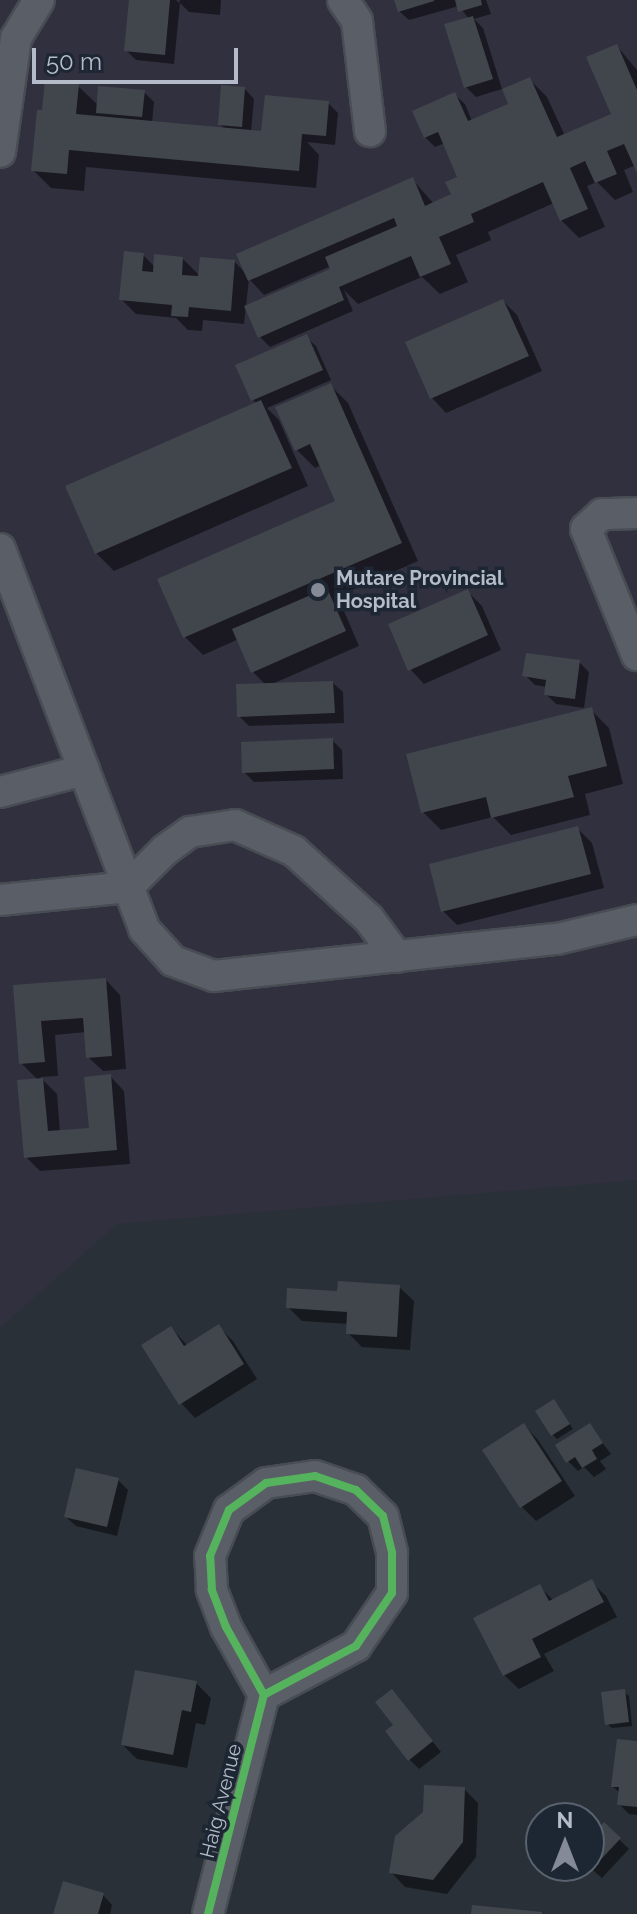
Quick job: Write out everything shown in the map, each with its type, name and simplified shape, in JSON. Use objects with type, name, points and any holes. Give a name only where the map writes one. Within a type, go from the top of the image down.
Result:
[{"type":"street","points":[[0,152],[16,38],[39,0]]},
{"type":"street","points":[[343,0],[357,21],[370,131]]},
{"type":"street","points":[[637,513],[602,514],[586,529],[637,655]]},
{"type":"street","points":[[0,549],[144,929],[173,961],[214,976],[557,939],[637,920]]},
{"type":"street","points":[[0,792],[84,770]]},
{"type":"street","points":[[0,900],[128,887],[165,850],[190,832],[235,825],[294,851],[369,919],[397,957]]},
{"type":"street","points":[[315,1476],[356,1490],[383,1516],[392,1553],[392,1593],[356,1646],[264,1695],[226,1627],[212,1590],[210,1556],[229,1510],[266,1483],[315,1476]]},
{"type":"street","name":"Haig Avenue","points":[[208,1914],[264,1695]]},
{"type":"shaded area","name":"Mutare Provincial Hospital","points":[[0,0],[637,0],[637,1180],[117,1224],[0,1328]]},
{"type":"building","points":[[129,0],[170,0],[165,55],[124,51]]},
{"type":"building","points":[[394,0],[434,0],[434,1],[398,12]]},
{"type":"building","points":[[455,0],[481,0],[482,5],[458,12]]},
{"type":"building","points":[[473,16],[493,79],[464,88],[444,24]]},
{"type":"building","points":[[617,44],[637,90],[637,173],[624,144],[607,151],[617,174],[595,183],[585,161],[570,168],[588,209],[560,221],[543,182],[471,214],[474,222],[439,237],[451,264],[420,277],[411,256],[339,287],[344,300],[258,338],[244,306],[330,269],[325,257],[397,226],[394,218],[248,281],[236,254],[413,177],[425,206],[451,194],[445,182],[457,177],[438,132],[424,138],[412,111],[455,92],[468,121],[508,104],[502,89],[530,77],[557,137],[611,114],[586,57]]},
{"type":"building","points":[[45,80],[79,84],[76,114],[261,131],[265,95],[329,101],[326,136],[302,134],[299,171],[69,150],[67,174],[31,171],[37,110],[42,110]]},
{"type":"building","points":[[221,85],[245,87],[242,127],[218,125]]},
{"type":"building","points":[[98,86],[145,90],[142,117],[96,113]]},
{"type":"building","points":[[124,251],[144,253],[142,271],[153,272],[154,254],[183,257],[182,275],[198,276],[200,257],[235,260],[231,311],[189,307],[188,317],[171,316],[172,305],[119,300]]},
{"type":"building","points":[[503,299],[529,356],[430,399],[405,342]]},
{"type":"building","points":[[307,334],[323,370],[251,401],[235,365]]},
{"type":"building","points":[[331,383],[402,543],[183,638],[157,579],[335,501],[310,444],[295,451],[275,407]]},
{"type":"building","points":[[261,400],[292,468],[95,554],[65,486]]},
{"type":"building","points":[[327,588],[346,631],[251,673],[232,629]]},
{"type":"building","points":[[468,589],[488,635],[408,671],[388,624]]},
{"type":"building","points":[[526,653],[580,660],[575,699],[544,695],[546,680],[522,676]]},
{"type":"building","points":[[333,681],[335,713],[237,717],[236,684]]},
{"type":"building","points":[[592,707],[607,766],[568,776],[574,797],[491,818],[486,797],[421,813],[406,754]]},
{"type":"building","points":[[333,738],[334,769],[242,773],[241,742]]},
{"type":"building","points":[[578,826],[591,874],[441,912],[429,864]]},
{"type":"building","points":[[106,978],[112,1056],[86,1058],[83,1018],[41,1021],[45,1062],[19,1064],[13,985]]},
{"type":"building","points":[[111,1074],[117,1150],[24,1158],[17,1080],[43,1078],[48,1131],[89,1128],[84,1077]]},
{"type":"building","points":[[338,1281],[400,1285],[397,1337],[346,1334],[347,1312],[286,1308],[287,1288],[337,1291]]},
{"type":"building","points":[[219,1324],[244,1364],[179,1405],[141,1345],[171,1326],[184,1346]]},
{"type":"building","points":[[554,1399],[570,1424],[551,1436],[535,1411]]},
{"type":"building","points":[[524,1423],[562,1481],[520,1508],[482,1450]]},
{"type":"building","points":[[590,1423],[603,1443],[592,1450],[597,1459],[582,1468],[575,1457],[566,1463],[555,1445]]},
{"type":"building","points":[[76,1468],[119,1478],[107,1527],[64,1517]]},
{"type":"building","points":[[592,1579],[604,1602],[532,1639],[541,1657],[503,1676],[473,1618],[540,1584],[549,1601]]},
{"type":"building","points":[[135,1670],[197,1681],[191,1712],[182,1710],[173,1755],[121,1745]]},
{"type":"building","points":[[392,1689],[433,1741],[408,1761],[385,1731],[393,1725],[375,1702]]},
{"type":"building","points":[[625,1689],[629,1722],[605,1725],[601,1692]]},
{"type":"building","points":[[617,1739],[637,1741],[637,1807],[617,1805],[619,1787],[611,1787]]},
{"type":"building","points":[[424,1785],[465,1787],[463,1842],[433,1880],[389,1873],[395,1836],[423,1812]]},
{"type":"building","points":[[605,1823],[621,1838],[605,1855]]},
{"type":"building","points":[[63,1881],[104,1893],[98,1914],[53,1914]]},
{"type":"building","points":[[472,1905],[542,1912],[542,1914],[471,1914]]},
{"type":"cycle path","points":[[208,1914],[264,1695],[226,1627],[212,1590],[210,1556],[229,1510],[266,1483],[315,1476],[356,1490],[383,1516],[392,1553],[392,1593],[356,1646],[264,1695]]},
{"type":"place","name":"Mutare Provincial Hospital","points":[[318,590]]}]
